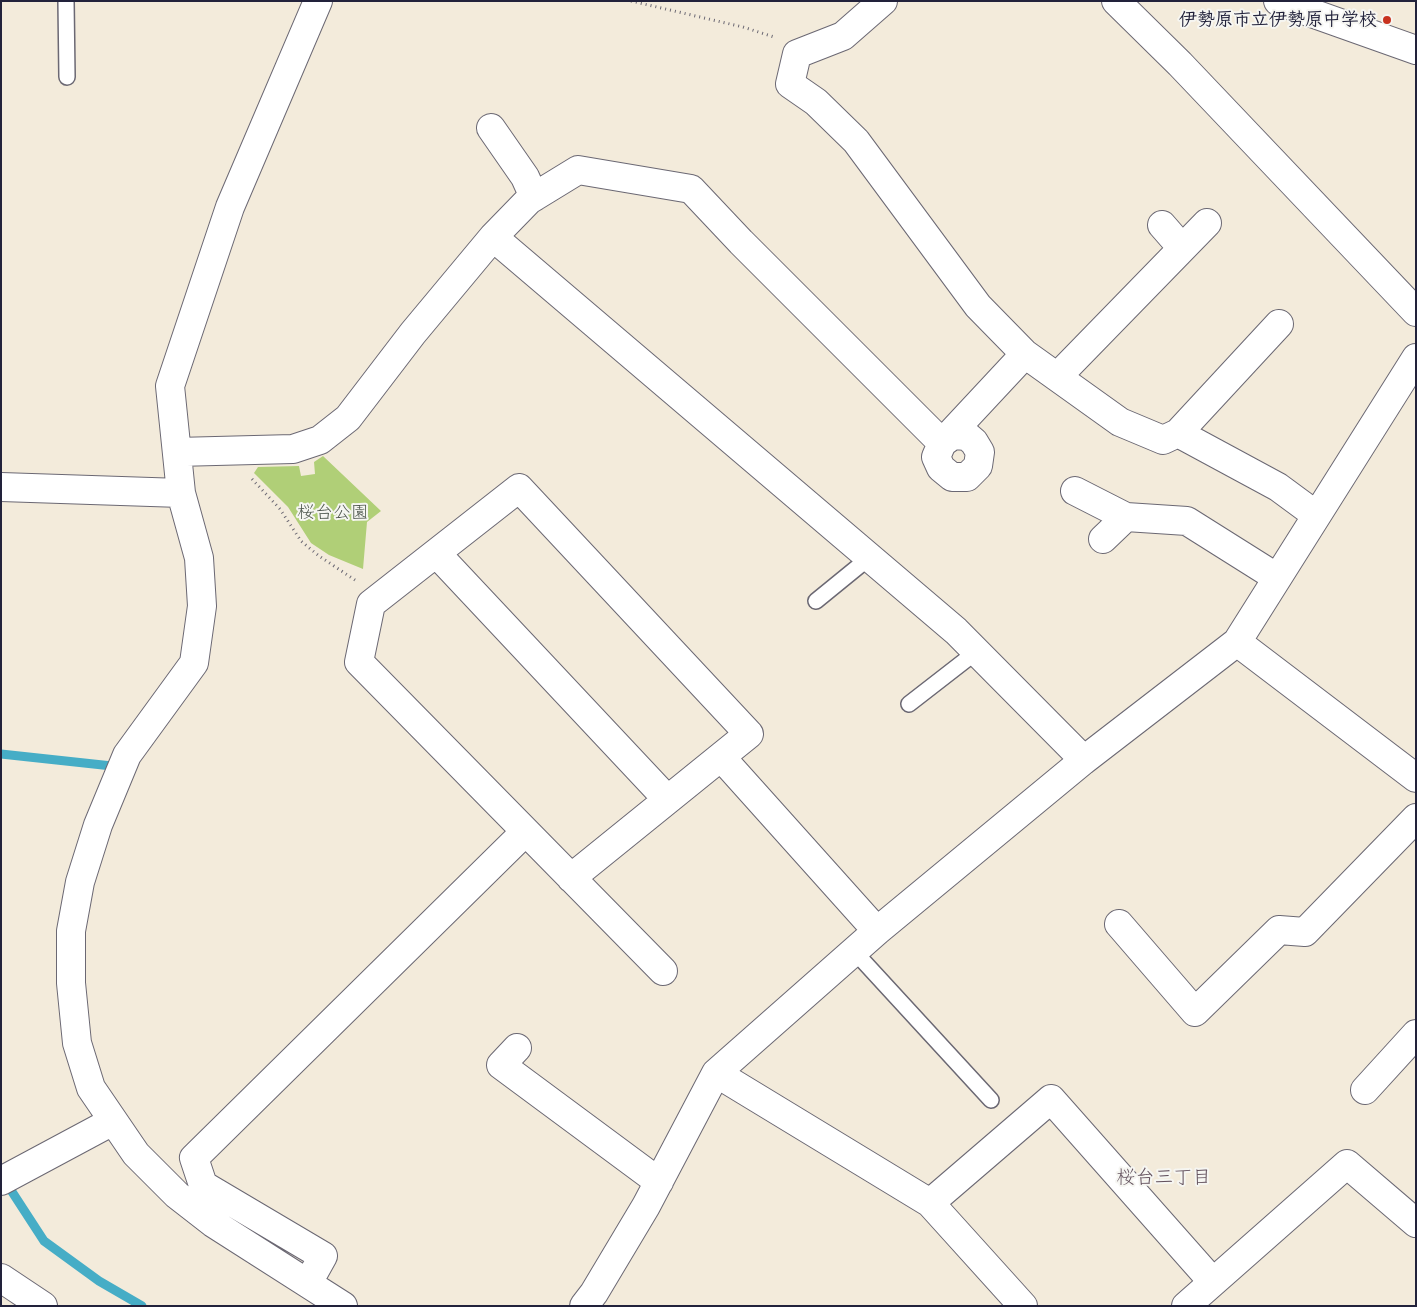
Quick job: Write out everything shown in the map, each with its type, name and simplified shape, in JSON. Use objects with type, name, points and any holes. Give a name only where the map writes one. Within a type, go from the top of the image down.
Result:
[{"type":"street","points":[[318,1],[230,207],[170,386],[181,493],[199,558],[202,606],[194,663],[128,755],[98,825],[80,882],[71,931],[71,983],[77,1043],[91,1088],[136,1154],[178,1195],[213,1223],[343,1306]]},
{"type":"street","points":[[883,1],[843,36],[797,54],[790,84],[816,102],[856,141],[978,306],[1025,354],[1120,422],[1163,440],[1178,433],[1279,324]]},
{"type":"street","points":[[1116,1],[1180,64],[1416,312]]},
{"type":"street","points":[[1278,1],[1416,50]]},
{"type":"street","points":[[491,128],[525,178],[534,197]]},
{"type":"street","points":[[177,452],[293,449],[320,440],[348,418],[413,333],[493,237],[534,197],[578,170],[691,189],[942,443],[1025,354]]},
{"type":"street","points":[[1057,377],[1207,223]]},
{"type":"street","points":[[1162,225],[1182,248]]},
{"type":"street","points":[[493,237],[956,631],[1084,760]]},
{"type":"street","points":[[584,1306],[594,1293],[659,1182],[716,1073],[877,931],[1084,760],[1237,642],[1276,577],[1416,358]]},
{"type":"street","points":[[1178,433],[1278,487],[1316,515]]},
{"type":"street","points":[[1,487],[181,493]]},
{"type":"street","points":[[571,878],[749,734],[519,488],[371,604],[359,662],[525,832],[663,971]]},
{"type":"street","points":[[1075,491],[1126,517],[1187,521],[1276,577]]},
{"type":"street","points":[[1103,539],[1126,517]]},
{"type":"street","points":[[437,554],[667,799]]},
{"type":"street","points":[[1237,642],[1416,778]]},
{"type":"street","points":[[721,758],[877,931]]},
{"type":"street","points":[[1119,924],[1195,1012],[1279,930],[1305,932],[1416,818]]},
{"type":"street","points":[[308,1283],[323,1256],[203,1185],[194,1158],[525,832]]},
{"type":"street","points":[[1365,1090],[1416,1034]]},
{"type":"street","points":[[501,1063],[659,1182]]},
{"type":"street","points":[[716,1073],[930,1203],[1023,1306]]},
{"type":"street","points":[[930,1203],[1051,1099],[1212,1281]]},
{"type":"street","points":[[1,1180],[113,1120]]},
{"type":"street","points":[[1186,1306],[1212,1281],[1347,1164],[1416,1223]]},
{"type":"street","points":[[1,1278],[44,1306]]},
{"type":"lane","points":[[66,1],[67,77]]},
{"type":"lane","points":[[816,601],[870,557]]},
{"type":"lane","points":[[909,704],[976,652]]},
{"type":"lane","points":[[854,951],[991,1100]]},
{"type":"path","points":[[631,1],[743,26],[779,39],[797,54]]},
{"type":"path","points":[[224,451],[280,509],[301,540],[319,556],[380,597]]},
{"type":"green space","name":"桜台公園","points":[[323,456],[381,511],[367,522],[363,569],[329,555],[311,543],[288,507],[254,473],[258,467],[299,466],[301,476],[315,474],[314,462]]},
{"type":"waterway","points":[[1,754],[112,766],[110,772]]},
{"type":"waterway","points":[[5,1181],[44,1241],[99,1281],[142,1306]]},
{"type":"place","name":"伊勢原市立伊勢原中学校","points":[[1387,20]]},
{"type":"district","name":"桜台三丁目","points":[[1164,1178]]}]
